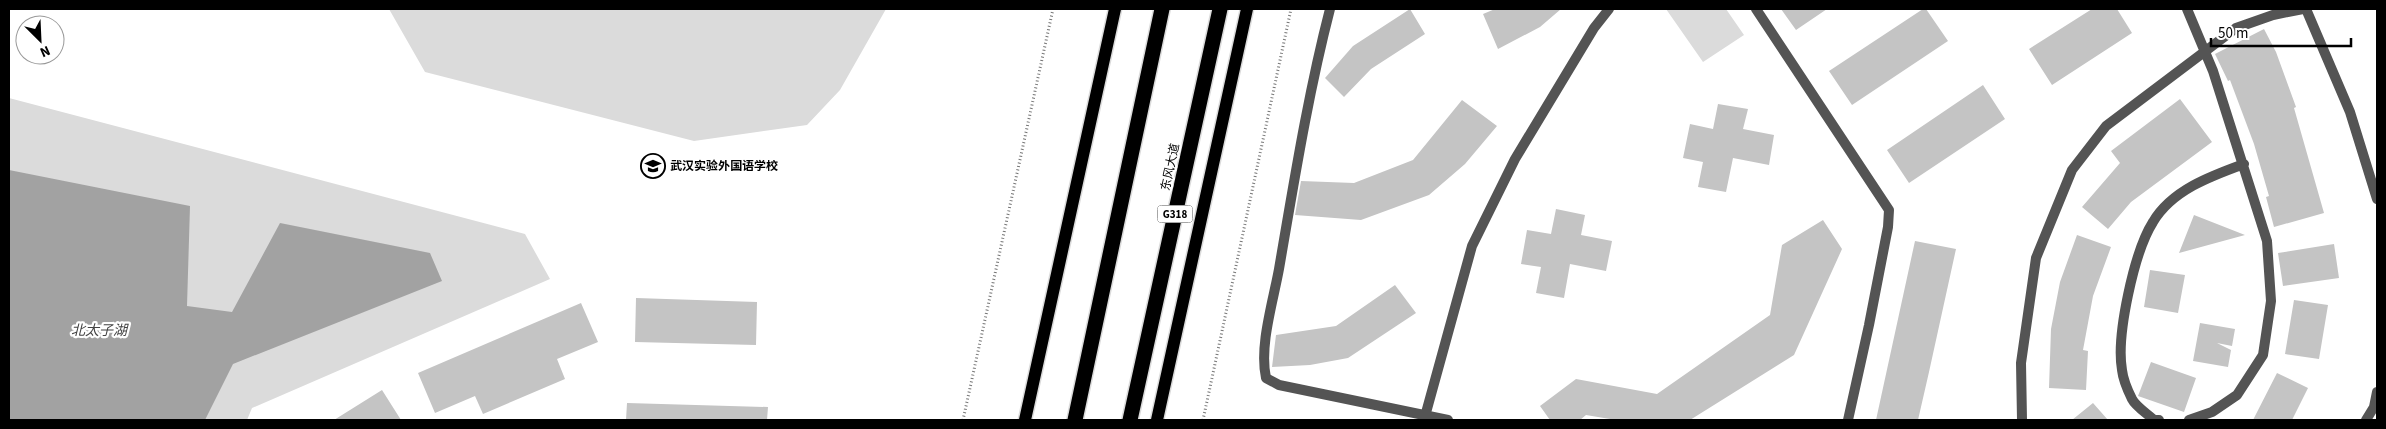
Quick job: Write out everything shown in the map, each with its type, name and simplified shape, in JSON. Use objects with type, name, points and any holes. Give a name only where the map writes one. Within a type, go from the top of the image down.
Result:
[{"type":"highway","points":[[1074,420],[1162,9]]},
{"type":"highway","name":"东风大道","points":[[1130,420],[1220,9]]},
{"type":"main road","points":[[1025,420],[1115,9]]},
{"type":"main road","points":[[1157,420],[1247,9]]},
{"type":"street","points":[[1330,9],[1301,149],[1270,318],[1263,364],[1266,378],[1279,385],[1424,418],[1448,420]]},
{"type":"street","points":[[1424,418],[1472,246],[1515,159],[1594,28],[1609,9]]},
{"type":"street","points":[[1756,9],[1889,210],[1888,228],[1848,420]]},
{"type":"street","points":[[2187,9],[2244,164],[2268,241],[2271,300],[2263,355],[2237,395],[2212,412],[2189,420]]},
{"type":"street","points":[[2022,420],[2021,363],[2036,258],[2072,170],[2106,126],[2236,28],[2273,15],[2304,9],[2350,112],[2377,199]]},
{"type":"street","points":[[2158,420],[2154,420],[2133,401],[2122,370],[2122,327],[2139,253],[2153,222],[2180,193],[2212,176],[2244,164]]},
{"type":"street","points":[[2366,420],[2374,407],[2377,392]]},
{"type":"path","points":[[964,420],[1052,9]]},
{"type":"path","points":[[1203,420],[1291,9]]},
{"type":"shaded area","points":[[389,9],[886,9],[840,90],[807,125],[694,141],[425,72]]},
{"type":"shaded area","points":[[1666,9],[1726,9],[1744,35],[1703,62]]},
{"type":"shaded area","points":[[9,98],[525,234],[550,279],[252,408],[247,420],[9,420]]},
{"type":"water","name":"北太子湖","points":[[9,170],[190,206],[187,306],[232,312],[280,223],[430,253],[442,281],[233,364],[205,420],[9,420]]},
{"type":"building","points":[[1410,9],[1425,34],[1371,69],[1344,97],[1325,78],[1353,46]]},
{"type":"building","points":[[1495,9],[1561,9],[1540,27],[1498,49],[1483,14]]},
{"type":"building","points":[[1781,9],[1827,9],[1796,30]]},
{"type":"building","points":[[1923,9],[1926,9],[1948,41],[1852,105],[1829,71]]},
{"type":"building","points":[[2092,9],[2117,9],[2132,33],[2052,85],[2029,49]]},
{"type":"building","points":[[2264,29],[2276,52],[2296,107],[2294,108],[2324,213],[2274,227],[2266,197],[2269,196],[2254,144],[2230,80],[2228,81],[2215,54]]},
{"type":"building","points":[[1983,85],[2005,119],[1909,183],[1887,150]]},
{"type":"building","points":[[2180,99],[2212,142],[2131,202],[2108,229],[2082,207],[2120,163],[2111,151]]},
{"type":"building","points":[[1462,100],[1497,126],[1465,164],[1429,195],[1361,220],[1295,215],[1301,181],[1354,183],[1413,160]]},
{"type":"building","points":[[1718,104],[1748,109],[1743,129],[1774,135],[1769,165],[1733,158],[1726,192],[1698,187],[1703,162],[1683,158],[1690,124],[1713,129]]},
{"type":"building","points":[[1556,209],[1585,215],[1581,235],[1612,241],[1606,271],[1570,264],[1564,298],[1536,293],[1541,267],[1521,264],[1527,230],[1551,234]]},
{"type":"building","points":[[2194,215],[2245,235],[2179,253]]},
{"type":"building","points":[[1823,220],[1842,249],[1794,355],[1690,420],[1616,420],[1586,415],[1580,420],[1550,420],[1540,406],[1576,379],[1657,394],[1770,315],[1782,245]]},
{"type":"building","points":[[2077,235],[2111,247],[2093,296],[2083,350],[2088,351],[2086,390],[2049,388],[2051,329],[2060,282]]},
{"type":"building","points":[[1915,241],[1956,249],[1918,420],[1876,420]]},
{"type":"building","points":[[2334,244],[2339,278],[2283,286],[2278,253]]},
{"type":"building","points":[[2150,270],[2185,275],[2178,313],[2144,307]]},
{"type":"building","points":[[1395,285],[1416,313],[1348,358],[1310,365],[1272,367],[1276,335],[1336,326]]},
{"type":"building","points":[[636,298],[757,302],[756,345],[635,342]]},
{"type":"building","points":[[2294,300],[2328,305],[2319,359],[2285,354]]},
{"type":"building","points":[[581,303],[598,342],[557,359],[565,379],[483,414],[475,396],[435,413],[418,373]]},
{"type":"building","points":[[2200,323],[2235,329],[2232,346],[2217,343],[2231,350],[2228,367],[2193,361]]},
{"type":"building","points":[[2151,362],[2196,378],[2184,412],[2138,396]]},
{"type":"building","points":[[2277,373],[2308,388],[2292,420],[2253,420]]},
{"type":"building","points":[[382,390],[401,420],[334,420]]},
{"type":"building","points":[[627,403],[768,407],[767,420],[626,420]]},
{"type":"building","points":[[2093,403],[2108,420],[2072,420]]},
{"type":"place","name":"武汉实验外国语学校","points":[[653,166]]}]
